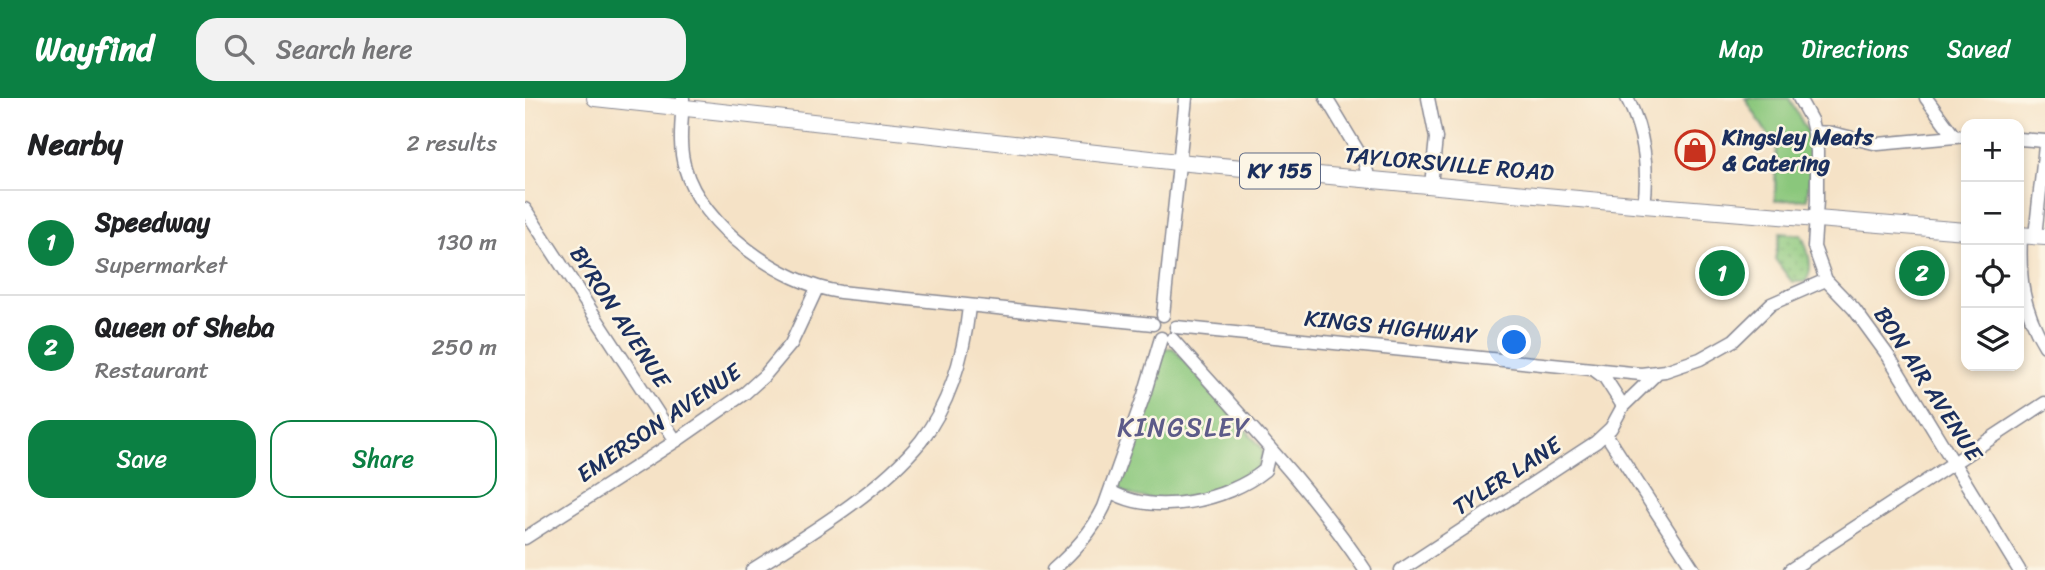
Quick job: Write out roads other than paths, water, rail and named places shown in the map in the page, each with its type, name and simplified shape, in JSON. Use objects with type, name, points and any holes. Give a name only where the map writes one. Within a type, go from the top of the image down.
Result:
[{"type":"main road","name":"TAYLORSVILLE ROAD","points":[[595,98],[683,103],[1178,162],[1644,205],[1961,231]]},
{"type":"street","points":[[1053,570],[1080,545],[1096,522],[1170,334],[1163,315],[1186,98]]},
{"type":"street","points":[[1326,98],[1364,161],[1369,179]]},
{"type":"street","points":[[1427,98],[1436,138],[1431,185]]},
{"type":"street","points":[[1627,98],[1641,134],[1644,151],[1644,205]]},
{"type":"street","name":"BON AIR AVENUE","points":[[1799,98],[1811,120],[1817,151],[1814,253],[1826,280],[1867,327],[1954,462],[2019,570]]},
{"type":"street","points":[[1926,98],[1960,136]]},
{"type":"street","points":[[683,103],[681,136],[684,165],[692,186],[704,206],[726,230],[762,260],[817,288],[969,307],[1153,324],[1170,334],[1270,449],[1365,570]]},
{"type":"street","points":[[1814,132],[1832,133],[1878,144],[1960,136]]},
{"type":"street","points":[[2024,140],[2045,144],[2030,236],[2021,267],[2025,302],[2031,321],[2045,346]]},
{"type":"street","name":"BYRON AVENUE","points":[[526,214],[676,441]]},
{"type":"street","name":"KINGS HIGHWAY","points":[[1170,334],[1641,374],[1684,366],[1718,350],[1745,331],[1771,304],[1826,280]]},
{"type":"street","name":"EMERSON AVENUE","points":[[525,537],[737,399],[765,375],[791,344],[817,288]]},
{"type":"street","points":[[752,570],[876,485],[916,447],[939,412],[957,372],[964,348],[969,307]]},
{"type":"street","points":[[1153,324],[1154,318],[1163,315]]},
{"type":"street","points":[[1593,369],[1605,378],[1623,406]]},
{"type":"street","name":"TYLER LANE","points":[[1401,570],[1606,434],[1623,406],[1658,372]]},
{"type":"street","points":[[1790,570],[2045,403]]},
{"type":"street","points":[[1606,434],[1694,570]]},
{"type":"street","points":[[1265,470],[1270,449]]},
{"type":"street","points":[[1110,491],[1141,501],[1193,501],[1230,491],[1265,470],[1289,472]]},
{"type":"place","name":"Kingsley Meats & Catering","points":[[1695,150]]},
{"type":"place","name":"Speedway","points":[[1722,273]]},
{"type":"place","name":"Queen of Sheba","points":[[1922,273]]},
{"type":"district","name":"KINGSLEY","points":[[1184,427]]}]
